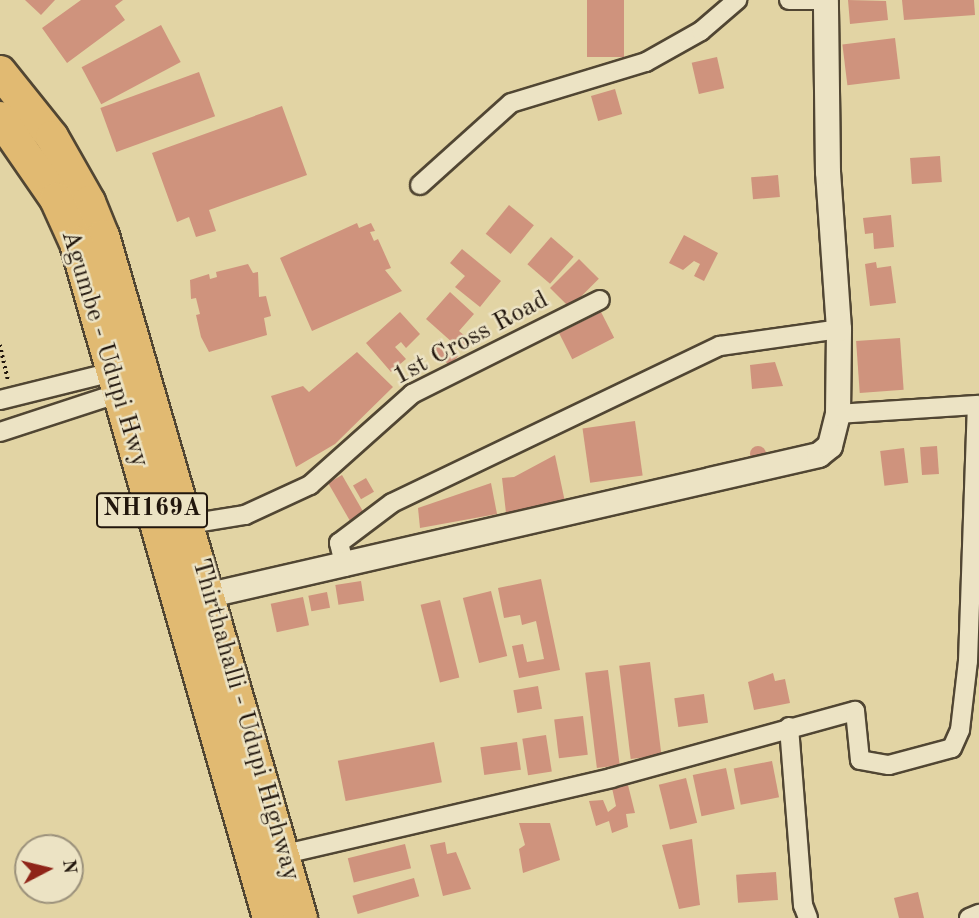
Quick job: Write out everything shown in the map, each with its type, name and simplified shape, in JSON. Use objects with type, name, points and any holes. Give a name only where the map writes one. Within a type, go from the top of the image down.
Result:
[{"type":"highway","name":"Agumbe - Udupi Hwy","points":[[0,72],[52,137],[89,202],[130,321]]},
{"type":"highway","name":"Agumbe - Udupi Hwy","points":[[0,118],[57,199],[76,243],[270,918]]},
{"type":"highway","name":"Thirthahalli - Udupi Highway","points":[[130,321],[301,918]]},
{"type":"street","points":[[420,185],[511,103],[646,62],[701,31],[737,0]]},
{"type":"street","points":[[209,595],[345,567],[818,455],[836,435],[838,414],[839,330],[828,172],[826,0],[789,0]]},
{"type":"street","name":"1st Cross Road","points":[[189,524],[245,515],[310,485],[412,394],[600,300]]},
{"type":"street","points":[[345,567],[339,543],[392,503],[720,346],[839,330]]},
{"type":"street","points":[[6,398],[116,383]]},
{"type":"street","points":[[0,432],[116,383]]},
{"type":"street","points":[[281,855],[611,778],[855,711],[860,760],[889,765],[952,748],[960,730],[968,662],[978,406],[838,414]]},
{"type":"street","points":[[789,727],[803,905],[808,918]]},
{"type":"street","points":[[969,918],[979,914]]},
{"type":"path","points":[[0,345],[6,398]]},
{"type":"building","points":[[25,0],[55,0],[41,15]]},
{"type":"building","points":[[81,0],[123,0],[115,6],[125,20],[67,63],[42,28]]},
{"type":"building","points":[[587,0],[624,0],[624,57],[587,57]]},
{"type":"building","points":[[848,0],[886,1],[888,20],[850,24]]},
{"type":"building","points":[[902,0],[974,0],[975,15],[904,20]]},
{"type":"building","points":[[161,25],[181,62],[101,104],[82,67]]},
{"type":"building","points":[[895,38],[900,79],[847,85],[842,44]]},
{"type":"building","points":[[717,57],[724,88],[699,94],[692,63]]},
{"type":"building","points":[[199,72],[215,116],[116,152],[100,108]]},
{"type":"building","points":[[615,89],[622,114],[598,121],[591,96]]},
{"type":"building","points":[[282,106],[307,175],[209,210],[216,231],[196,237],[189,217],[177,222],[152,153]]},
{"type":"building","points":[[940,156],[942,182],[912,184],[910,158]]},
{"type":"building","points":[[778,175],[780,197],[753,199],[751,177]]},
{"type":"building","points":[[509,205],[534,225],[511,254],[486,234]]},
{"type":"building","points":[[891,215],[894,247],[874,249],[873,233],[865,234],[863,218]]},
{"type":"building","points":[[357,223],[359,228],[371,223],[375,231],[370,232],[374,241],[378,239],[391,268],[385,270],[402,291],[312,331],[280,258]]},
{"type":"building","points":[[684,235],[718,253],[704,281],[694,276],[700,264],[694,261],[683,270],[669,263]]},
{"type":"building","points":[[551,237],[574,257],[550,284],[527,264]]},
{"type":"building","points":[[462,249],[501,281],[480,307],[455,287],[465,276],[450,263]]},
{"type":"building","points":[[579,259],[599,279],[570,308],[550,288]]},
{"type":"building","points":[[876,262],[877,268],[891,266],[896,303],[870,306],[865,264]]},
{"type":"building","points":[[248,264],[253,273],[258,272],[259,297],[266,296],[271,316],[264,318],[267,335],[209,352],[201,337],[196,315],[200,314],[196,298],[191,299],[190,280],[209,274],[210,279],[217,277],[216,272]]},
{"type":"building","points":[[450,292],[474,314],[459,331],[471,341],[462,351],[426,319]]},
{"type":"building","points":[[400,312],[420,334],[406,348],[401,342],[395,347],[406,359],[391,372],[366,343]]},
{"type":"building","points":[[601,312],[614,338],[572,359],[559,333]]},
{"type":"building","points":[[900,338],[904,390],[860,393],[856,341]]},
{"type":"building","points":[[440,339],[458,356],[449,366],[431,349]]},
{"type":"building","points":[[357,352],[393,387],[335,444],[296,467],[271,396],[303,386],[309,392]]},
{"type":"building","points":[[775,362],[783,386],[752,389],[750,365]]},
{"type":"building","points":[[635,421],[643,475],[590,483],[583,428]]},
{"type":"building","points":[[758,446],[764,448],[764,460],[758,462],[752,460],[750,454],[752,448]]},
{"type":"building","points":[[937,446],[939,474],[922,475],[920,447]]},
{"type":"building","points":[[904,448],[908,483],[884,486],[880,451]]},
{"type":"building","points":[[555,455],[565,502],[506,513],[502,478],[514,477]]},
{"type":"building","points":[[342,475],[364,512],[350,520],[328,483]]},
{"type":"building","points":[[366,478],[374,492],[361,499],[353,486]]},
{"type":"building","points":[[491,483],[497,514],[420,528],[418,508]]},
{"type":"building","points":[[541,579],[560,670],[519,678],[512,646],[523,644],[527,662],[544,659],[536,621],[522,625],[520,615],[504,618],[498,588]]},
{"type":"building","points":[[361,581],[364,601],[338,605],[335,585]]},
{"type":"building","points":[[491,591],[507,656],[479,663],[463,598]]},
{"type":"building","points":[[327,592],[330,608],[311,611],[308,596]]},
{"type":"building","points":[[303,597],[309,625],[277,632],[271,604]]},
{"type":"building","points":[[440,600],[459,678],[440,682],[421,605]]},
{"type":"building","points":[[650,662],[661,755],[631,759],[619,666]]},
{"type":"building","points":[[608,670],[620,765],[597,768],[585,673]]},
{"type":"building","points":[[773,673],[775,681],[785,679],[790,703],[754,710],[748,682]]},
{"type":"building","points":[[538,686],[542,709],[517,713],[513,690]]},
{"type":"building","points":[[704,694],[708,723],[678,727],[674,698]]},
{"type":"building","points":[[583,716],[588,755],[559,758],[554,720]]},
{"type":"building","points":[[546,735],[552,772],[528,775],[522,739]]},
{"type":"building","points":[[434,742],[442,782],[346,801],[338,761]]},
{"type":"building","points":[[517,742],[521,770],[484,775],[480,747]]},
{"type":"building","points":[[772,761],[779,797],[741,805],[734,768]]},
{"type":"building","points":[[726,768],[735,809],[701,816],[693,775]]},
{"type":"building","points":[[686,778],[697,823],[670,829],[659,785]]},
{"type":"building","points":[[628,785],[635,813],[626,814],[628,827],[612,833],[609,821],[596,826],[589,801],[603,800],[608,812],[616,806],[612,788]]},
{"type":"building","points":[[519,823],[550,823],[560,860],[523,873],[519,849],[525,845]]},
{"type":"building","points":[[692,839],[700,905],[679,909],[662,845]]},
{"type":"building","points":[[445,842],[447,854],[456,852],[471,889],[443,896],[430,845]]},
{"type":"building","points":[[405,844],[411,868],[354,883],[348,858]]},
{"type":"building","points":[[776,872],[778,900],[738,903],[736,875]]},
{"type":"building","points":[[414,878],[419,896],[358,914],[352,896]]},
{"type":"building","points":[[918,892],[924,918],[899,918],[894,898]]}]
